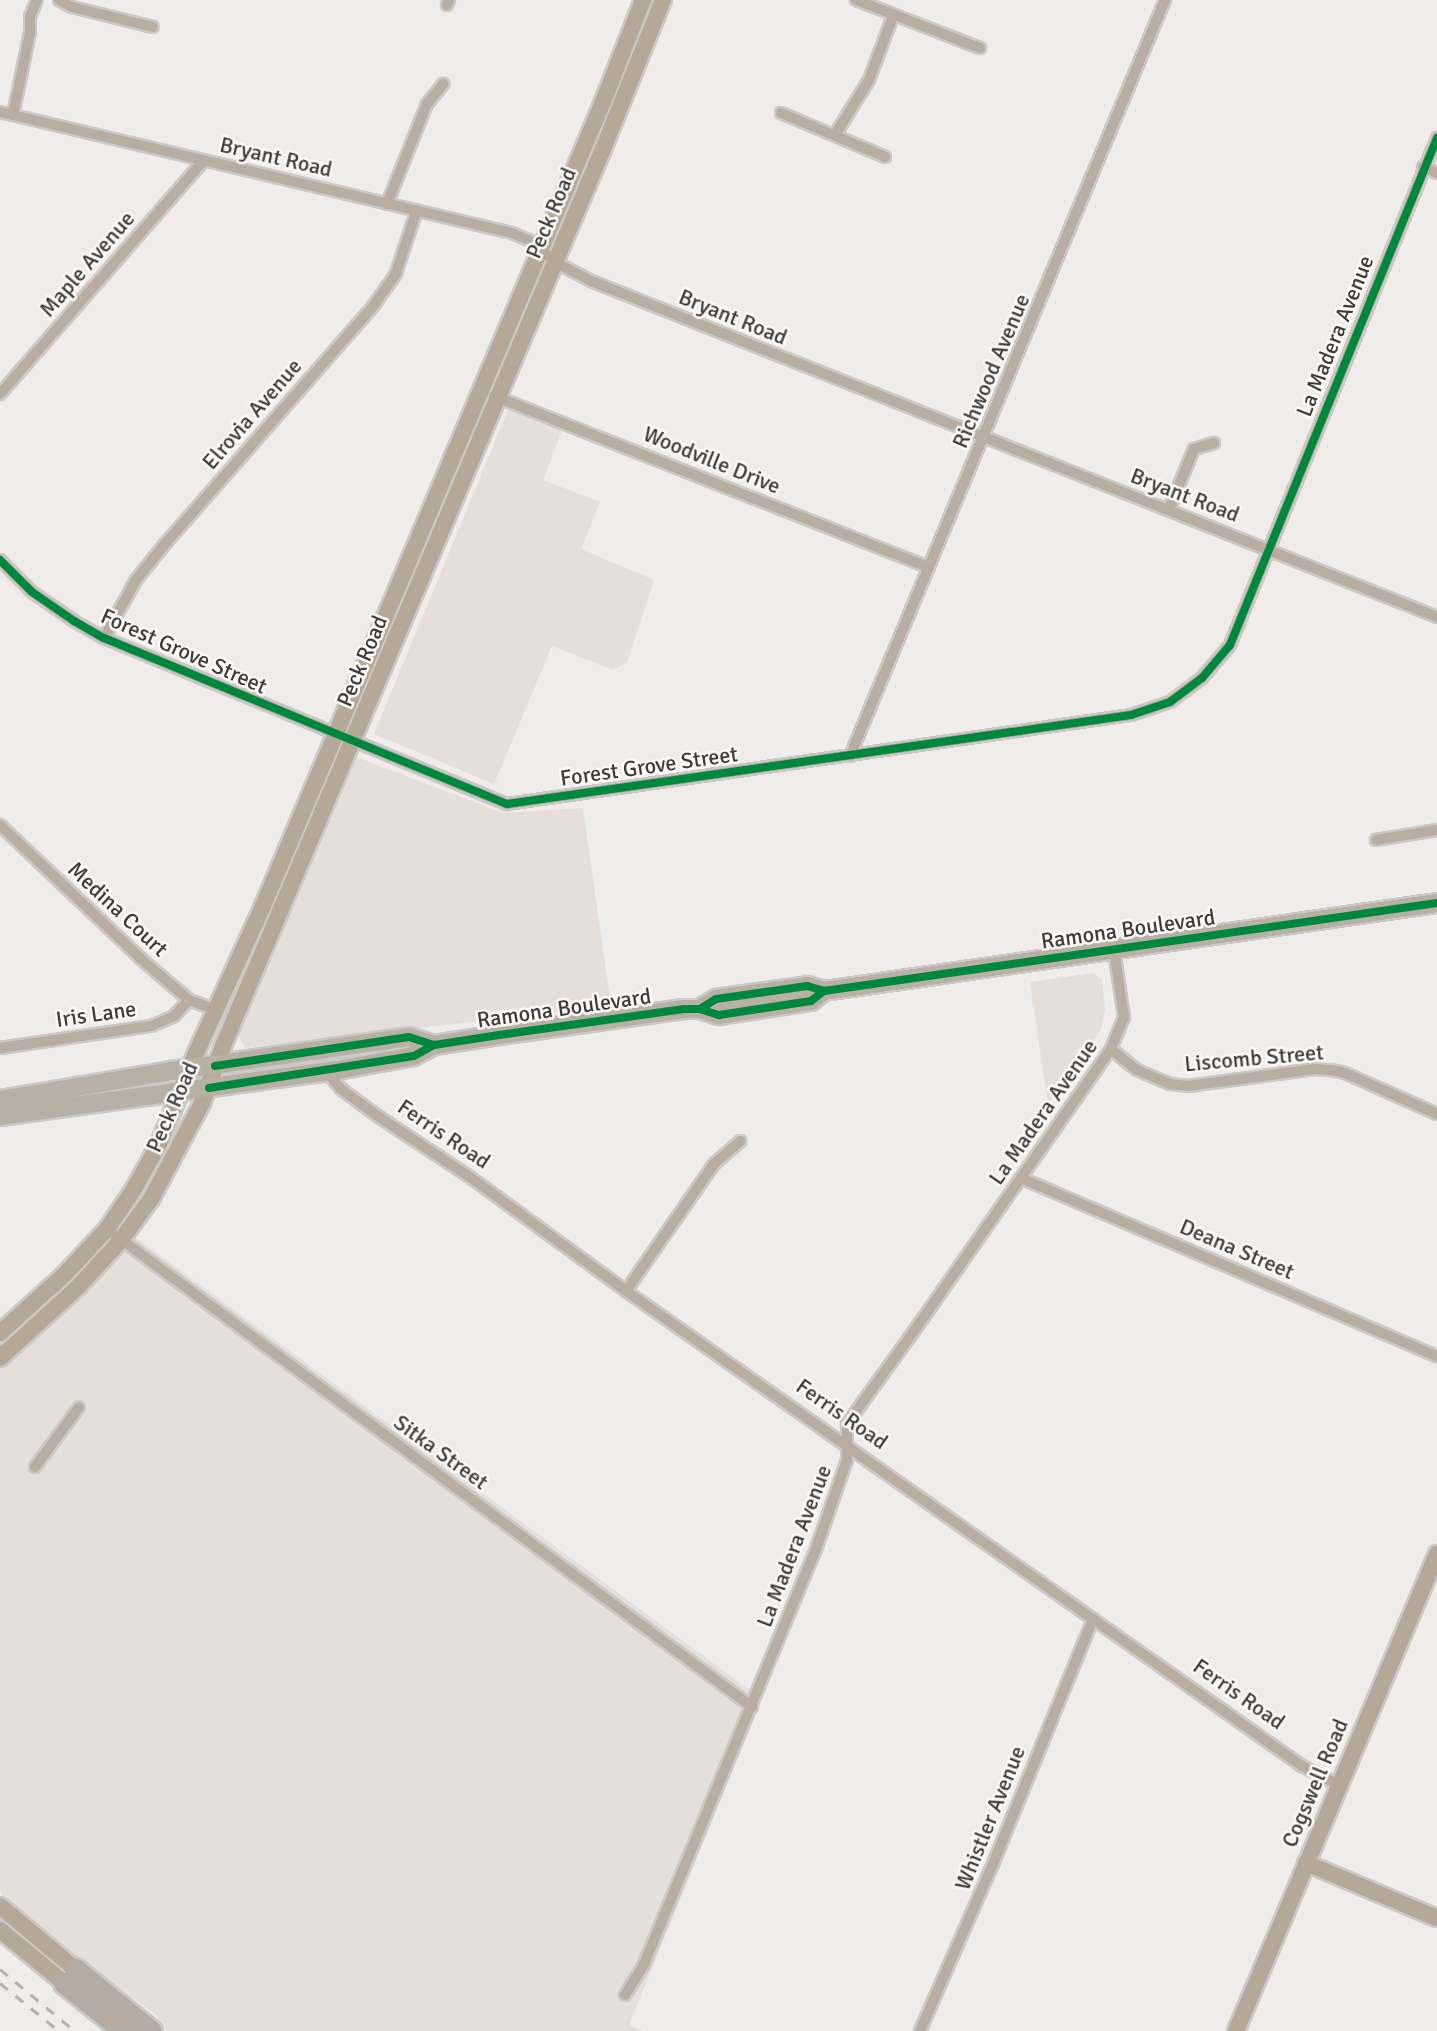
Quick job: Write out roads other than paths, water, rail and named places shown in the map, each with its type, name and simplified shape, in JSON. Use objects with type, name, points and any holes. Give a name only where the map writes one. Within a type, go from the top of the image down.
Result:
[{"type":"highway","points":[[69,1976],[124,2031]]},
{"type":"highway","points":[[69,1976],[151,2031]]},
{"type":"main road","name":"Peck Road","points":[[0,1333],[65,1274],[107,1229],[159,1144],[189,1070],[263,906],[541,249],[643,0]]},
{"type":"main road","name":"Peck Road","points":[[0,1358],[78,1287],[121,1240],[151,1199],[178,1153],[209,1088],[215,1066],[555,262],[663,0]]},
{"type":"main road","points":[[413,548],[431,556]]},
{"type":"main road","name":"Ramona Boulevard","points":[[0,1116],[326,1071],[414,1056],[434,1045],[700,1009],[716,999],[807,986],[824,991],[1082,952],[1114,950],[1437,903]]},
{"type":"main road","points":[[263,906],[280,914]]},
{"type":"main road","name":"Ramona Boulevard","points":[[0,1100],[409,1037],[434,1045]]},
{"type":"main road","name":"Cogswell Road","points":[[1236,2031],[1437,1554]]},
{"type":"main road","points":[[1306,1863],[1437,1918]]},
{"type":"main road","points":[[0,1906],[69,1976]]},
{"type":"main road","points":[[0,1930],[69,1976]]},
{"type":"street","points":[[13,115],[30,32],[30,17],[37,0]]},
{"type":"street","points":[[59,0],[72,7],[153,27]]},
{"type":"street","points":[[856,0],[980,48]]},
{"type":"street","name":"Richwood Avenue","points":[[850,756],[1166,0]]},
{"type":"street","points":[[836,135],[855,99],[869,80],[893,16]]},
{"type":"street","points":[[387,204],[428,104],[443,84]]},
{"type":"street","name":"Bryant Road","points":[[0,112],[512,233],[533,242],[555,262],[591,281],[1271,549],[1437,617]]},
{"type":"street","points":[[781,113],[885,157]]},
{"type":"street","name":"La Madera Avenue","points":[[1271,549],[1437,138]]},
{"type":"street","name":"Maple Avenue","points":[[0,394],[204,160]]},
{"type":"street","points":[[1424,167],[1437,173]]},
{"type":"street","name":"Elrovia Avenue","points":[[104,638],[136,580],[165,544],[374,305],[396,273],[417,210]]},
{"type":"street","name":"Woodville Drive","points":[[480,390],[928,567]]},
{"type":"street","points":[[1169,509],[1194,449],[1214,443]]},
{"type":"street","name":"Forest Grove Street","points":[[0,560],[32,591],[74,621],[104,638],[334,735],[507,804],[1131,715],[1170,702],[1202,678],[1230,645],[1271,549]]},
{"type":"street","name":"Medina Court","points":[[0,825],[141,959],[189,1000],[217,1010]]},
{"type":"street","points":[[1376,840],[1437,830]]},
{"type":"street","name":"La Madera Avenue","points":[[625,1995],[644,1964],[816,1549],[847,1460],[845,1444],[847,1424],[1111,1049],[1124,1017],[1114,950]]},
{"type":"street","name":"Iris Lane","points":[[0,1048],[151,1026],[174,1016],[189,1000]]},
{"type":"street","name":"Liscomb Street","points":[[1111,1049],[1137,1070],[1170,1084],[1188,1086],[1315,1069],[1331,1070],[1345,1073],[1437,1114]]},
{"type":"street","name":"Ferris Road","points":[[326,1071],[341,1089],[467,1175],[626,1291],[1302,1766],[1339,1785]]},
{"type":"street","points":[[626,1291],[714,1164],[740,1141]]},
{"type":"street","name":"Deana Street","points":[[1021,1178],[1437,1356]]},
{"type":"street","name":"Sitka Street","points":[[107,1229],[752,1707]]},
{"type":"street","points":[[34,1467],[79,1407]]},
{"type":"street","name":"Whistler Avenue","points":[[920,2031],[989,1874],[1094,1618]]},
{"type":"railway","points":[[0,1969],[75,2031]]},
{"type":"railway","points":[[0,1983],[59,2031]]}]
